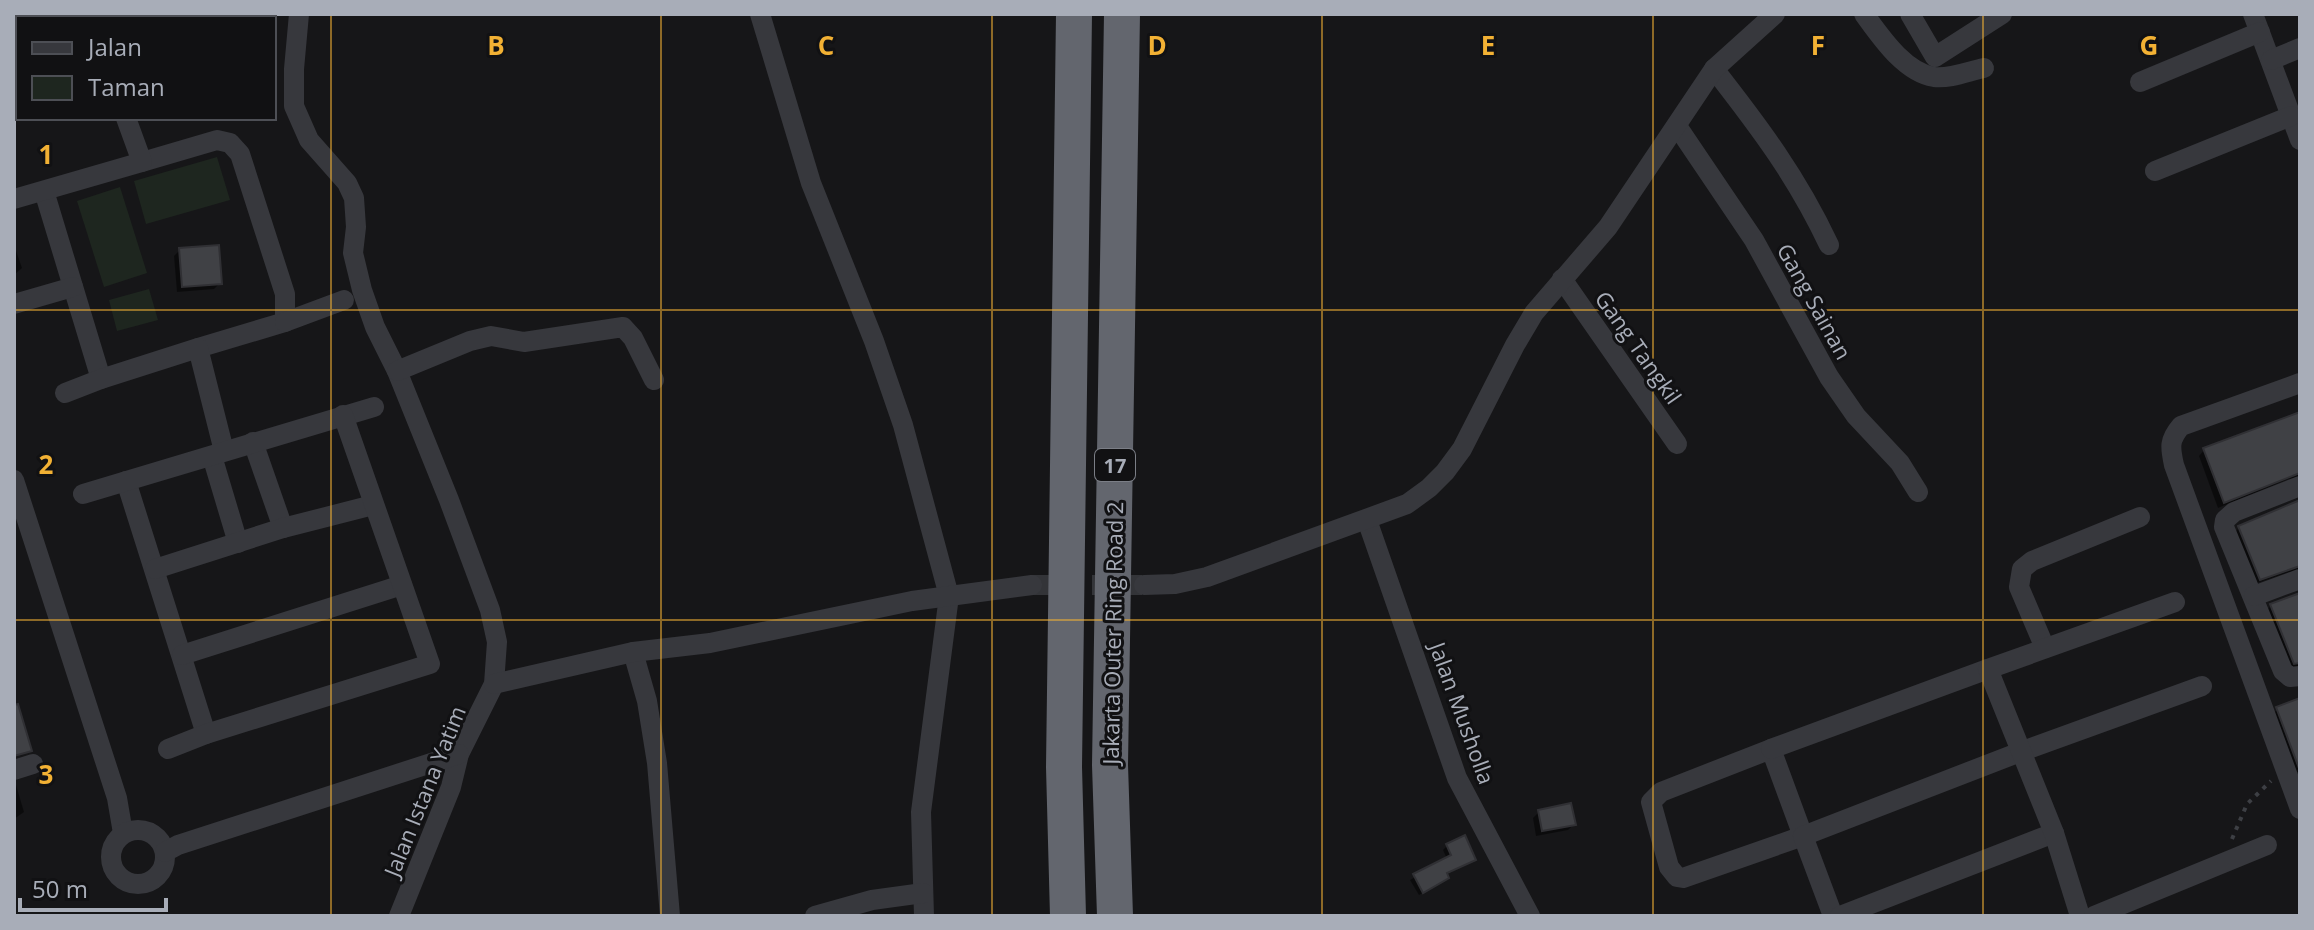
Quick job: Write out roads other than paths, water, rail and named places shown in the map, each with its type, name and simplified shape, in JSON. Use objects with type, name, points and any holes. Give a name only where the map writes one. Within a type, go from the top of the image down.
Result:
[{"type":"highway","name":"Jakarta Outer Ring Road 2","points":[[1068,916],[1064,767],[1074,14]]},
{"type":"highway","name":"Jakarta Outer Ring Road 2","points":[[1115,916],[1110,765],[1122,14]]},
{"type":"street","points":[[299,14],[294,106],[309,140],[347,183],[354,198],[356,227],[353,253],[375,327],[397,371],[490,610],[497,642],[494,684],[633,652],[710,643],[949,596],[1032,585]]},
{"type":"street","points":[[760,14],[811,183],[874,341],[903,425],[949,596],[921,812],[924,916]]},
{"type":"street","points":[[1144,585],[1175,584],[1207,577],[1407,504],[1429,488],[1462,449],[1534,313],[1608,227],[1714,69],[1775,14]]},
{"type":"street","points":[[1864,14],[1906,62],[1933,77],[1984,68]]},
{"type":"street","points":[[1910,14],[1935,57],[2002,14]]},
{"type":"street","points":[[2140,82],[2257,23],[2300,140]]},
{"type":"street","points":[[2271,60],[2300,48]]},
{"type":"street","points":[[1714,69],[1784,163],[1806,197],[1829,245]]},
{"type":"street","points":[[2155,171],[2291,116]]},
{"type":"street","points":[[127,120],[142,162]]},
{"type":"street","name":"Gang Sainan","points":[[1677,126],[1754,240],[1829,377],[1856,416],[1900,463],[1918,492]]},
{"type":"street","points":[[14,199],[217,140],[235,147],[240,154],[285,294],[285,322]]},
{"type":"street","points":[[44,191],[101,379]]},
{"type":"street","name":"Gang Tangkil","points":[[1562,279],[1677,444]]},
{"type":"street","points":[[14,304],[73,287]]},
{"type":"street","points":[[65,393],[344,300]]},
{"type":"street","points":[[397,371],[470,341],[491,336],[524,342],[623,327],[633,338],[654,380]]},
{"type":"street","points":[[198,348],[238,543]]},
{"type":"street","points":[[2300,383],[2181,426],[2171,438],[2170,447],[2174,465],[2293,778],[2300,809]]},
{"type":"street","points":[[83,494],[374,407]]},
{"type":"street","points":[[168,749],[206,734],[430,664],[343,415]]},
{"type":"street","points":[[253,442],[283,528]]},
{"type":"street","points":[[14,480],[117,798],[123,833]]},
{"type":"street","points":[[126,481],[206,734]]},
{"type":"street","points":[[2300,486],[2234,512],[2225,520],[2224,527],[2283,671],[2290,677],[2300,676]]},
{"type":"street","points":[[155,569],[283,528],[373,505]]},
{"type":"street","points":[[2045,648],[2019,587],[2022,569],[2032,561],[2140,517]]},
{"type":"street","name":"Jalan Musholla","points":[[1367,520],[1457,778],[1530,916]]},
{"type":"street","points":[[2254,596],[2300,579]]},
{"type":"street","points":[[182,655],[402,585]]},
{"type":"street","points":[[2175,602],[1661,792],[1651,805],[1669,867],[1677,877],[1683,878],[2202,686]]},
{"type":"street","points":[[633,652],[647,701],[657,763],[670,916]]},
{"type":"street","points":[[1988,669],[2054,833],[2080,916]]},
{"type":"street","name":"Jalan Istana Yatim","points":[[399,916],[451,787],[459,754],[494,684]]},
{"type":"street","points":[[1771,749],[1833,916]]},
{"type":"street","points":[[165,852],[178,845],[459,754]]},
{"type":"street","points":[[133,830],[154,834],[165,852],[165,863],[160,873],[143,884],[132,884],[122,879],[114,872],[110,862],[111,851],[123,833],[133,830]]},
{"type":"street","points":[[1840,916],[2054,833]]},
{"type":"street","points":[[2094,916],[2267,845]]},
{"type":"street","points":[[815,916],[872,900],[923,893]]},
{"type":"tunnel","points":[[1032,585],[1144,585]]}]
